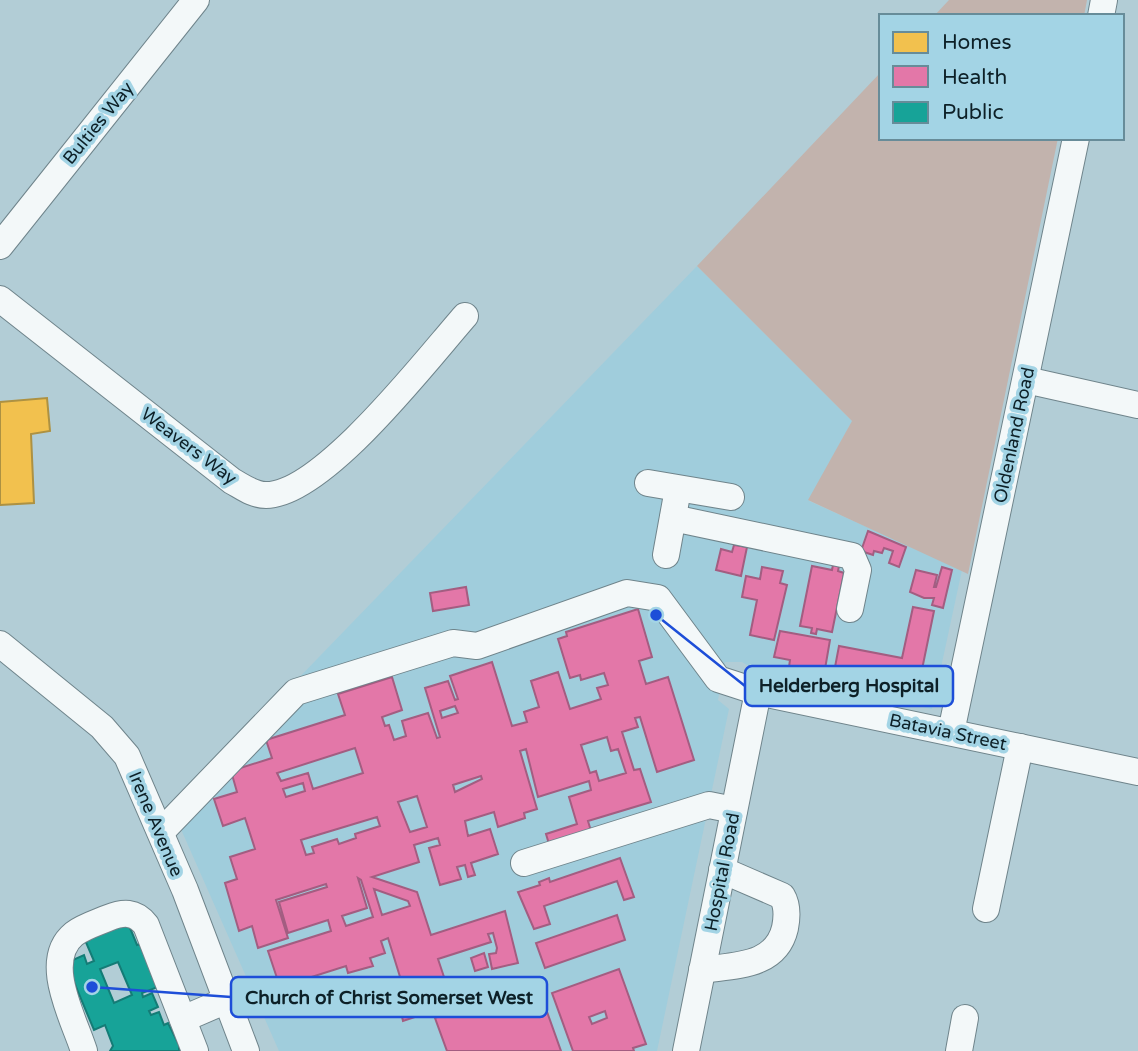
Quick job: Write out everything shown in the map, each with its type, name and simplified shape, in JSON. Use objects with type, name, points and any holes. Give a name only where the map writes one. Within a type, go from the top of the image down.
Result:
[{"type":"street","name":"Bulties Way","points":[[0,246],[196,0]]},
{"type":"street","name":"Oldenland Road","points":[[951,732],[1076,140]]},
{"type":"street","name":"Weavers Way","points":[[0,299],[232,481],[254,493],[265,495],[292,488],[327,465],[353,441],[465,316]]},
{"type":"street","points":[[1026,380],[1138,405]]},
{"type":"street","points":[[648,483],[731,497]]},
{"type":"street","points":[[666,555],[678,488]]},
{"type":"street","points":[[673,518],[852,556],[858,569],[850,609]]},
{"type":"street","name":"Batavia Street","points":[[161,832],[296,692],[453,643],[477,646],[627,593],[658,598],[718,679],[758,692],[1138,772]]},
{"type":"street","name":"Irene Avenue","points":[[0,645],[113,737],[127,756],[161,832],[246,1051]]},
{"type":"street","name":"Hospital Road","points":[[686,1051],[758,692]]},
{"type":"street","points":[[986,909],[1020,747]]},
{"type":"street","points":[[524,863],[709,805],[734,810]]},
{"type":"street","points":[[702,970],[755,962],[767,957],[779,944],[787,921],[786,902],[782,896],[722,870]]},
{"type":"street","points":[[84,1051],[61,981],[59,958],[63,947],[75,933],[119,914],[132,914],[146,925],[195,1051]]},
{"type":"street","points":[[183,1019],[227,1000]]},
{"type":"street","points":[[959,1051],[965,1018]]},
{"type":"shaded area","points":[[949,0],[1087,0],[1084,14],[936,14]]},
{"type":"shaded area","points":[[879,74],[879,140],[1058,140],[968,574],[808,500],[852,421],[697,266]]},
{"type":"shaded area","points":[[697,266],[852,421],[809,501],[962,570],[932,709],[760,673],[742,662],[725,662],[718,700],[729,709],[657,1051],[279,1051],[172,809]]},
{"type":"building: Homes","points":[[47,398],[50,431],[31,434],[34,503],[0,505],[0,402]]},
{"type":"building: Health","points":[[868,531],[906,547],[899,567],[889,563],[893,551],[884,548],[882,553],[874,551],[873,555],[861,551]]},
{"type":"building: Health","points":[[734,545],[747,547],[741,576],[716,570],[721,549],[732,552]]},
{"type":"building: Health","points":[[833,565],[839,566],[838,571],[844,573],[832,632],[817,629],[816,634],[811,633],[812,628],[800,626],[812,566],[832,570]]},
{"type":"building: Health","points":[[762,567],[783,571],[780,583],[787,585],[774,640],[750,635],[757,600],[742,597],[746,576],[760,579]]},
{"type":"building: Health","points":[[942,567],[952,570],[943,608],[932,605],[934,598],[924,598],[910,592],[916,570],[937,575],[936,587]]},
{"type":"building: Health","points":[[466,587],[469,605],[433,611],[430,593]]},
{"type":"building: Health","points":[[913,607],[934,611],[919,684],[889,678],[889,682],[835,667],[839,646],[902,658]]},
{"type":"building: Health","points":[[638,609],[652,657],[639,661],[646,684],[668,677],[694,760],[657,772],[640,717],[635,718],[638,727],[622,732],[634,770],[640,769],[651,802],[588,821],[591,831],[549,844],[546,834],[577,824],[569,797],[591,790],[589,781],[538,797],[526,749],[520,751],[537,809],[524,813],[525,818],[498,827],[494,812],[465,821],[468,836],[490,829],[498,854],[471,863],[475,875],[468,877],[465,865],[457,867],[461,879],[440,885],[429,848],[440,845],[438,838],[414,845],[419,862],[372,877],[417,892],[431,935],[505,911],[518,963],[492,969],[489,954],[496,953],[497,948],[493,933],[488,934],[491,942],[438,959],[455,1010],[536,981],[561,1051],[447,1051],[435,1018],[444,1014],[442,1008],[403,1021],[397,996],[405,993],[388,938],[381,941],[385,953],[370,958],[373,966],[348,973],[346,966],[280,987],[268,951],[331,931],[328,920],[288,933],[279,902],[327,887],[326,884],[276,900],[288,938],[258,948],[252,926],[239,931],[225,883],[237,879],[230,857],[255,849],[245,818],[223,826],[214,799],[237,792],[231,771],[272,758],[266,740],[345,715],[338,694],[392,677],[402,710],[382,717],[385,726],[389,725],[394,740],[406,736],[402,721],[428,713],[437,738],[440,737],[425,688],[448,681],[455,700],[458,699],[450,676],[492,662],[512,726],[527,722],[524,712],[539,707],[531,681],[558,672],[570,709],[601,699],[597,688],[608,685],[604,673],[581,680],[580,675],[570,678],[558,639],[567,636],[566,632]],"holes":[[[455,706],[458,713],[442,718],[440,711]],[[607,737],[611,751],[618,749],[626,773],[599,781],[596,771],[590,773],[581,745]],[[355,748],[363,773],[313,789],[308,773],[281,781],[277,773]],[[481,776],[482,779],[455,792],[453,785]],[[303,783],[305,791],[286,797],[283,789]],[[417,796],[427,827],[410,832],[398,802]],[[377,817],[380,826],[355,834],[356,838],[339,844],[337,839],[312,847],[314,853],[306,855],[301,840]],[[358,878],[373,917],[346,926],[342,916],[367,908]],[[374,889],[408,901],[410,906],[382,915]]]},
{"type":"building: Health","points":[[780,631],[830,640],[825,669],[816,667],[815,674],[802,672],[789,667],[790,660],[774,657]]},
{"type":"building: Health","points":[[620,858],[634,897],[624,900],[617,881],[544,906],[550,924],[534,929],[518,892],[540,885],[539,882],[549,878],[550,882]]},
{"type":"building: Health","points":[[617,915],[625,940],[545,968],[536,943]]},
{"type":"building: Health","points":[[484,953],[488,967],[475,971],[471,958]]},
{"type":"building: Health","points":[[619,969],[646,1044],[633,1048],[634,1051],[573,1051],[552,993]],"holes":[[[605,1011],[607,1018],[592,1024],[589,1017]]]},
{"type":"building: Public","points":[[128,923],[137,945],[140,944],[163,985],[142,993],[143,997],[152,993],[158,1007],[149,1011],[151,1015],[159,1012],[164,1025],[168,1023],[179,1045],[179,1051],[110,1051],[113,1046],[105,1025],[94,1030],[66,963],[84,955],[87,964],[94,961],[85,940]],"holes":[[[118,962],[132,995],[114,1003],[100,969]]]},
{"type":"place","name":"Helderberg Hospital","points":[[656,615]]},
{"type":"place","name":"Church of Christ Somerset West","points":[[92,987]]}]
